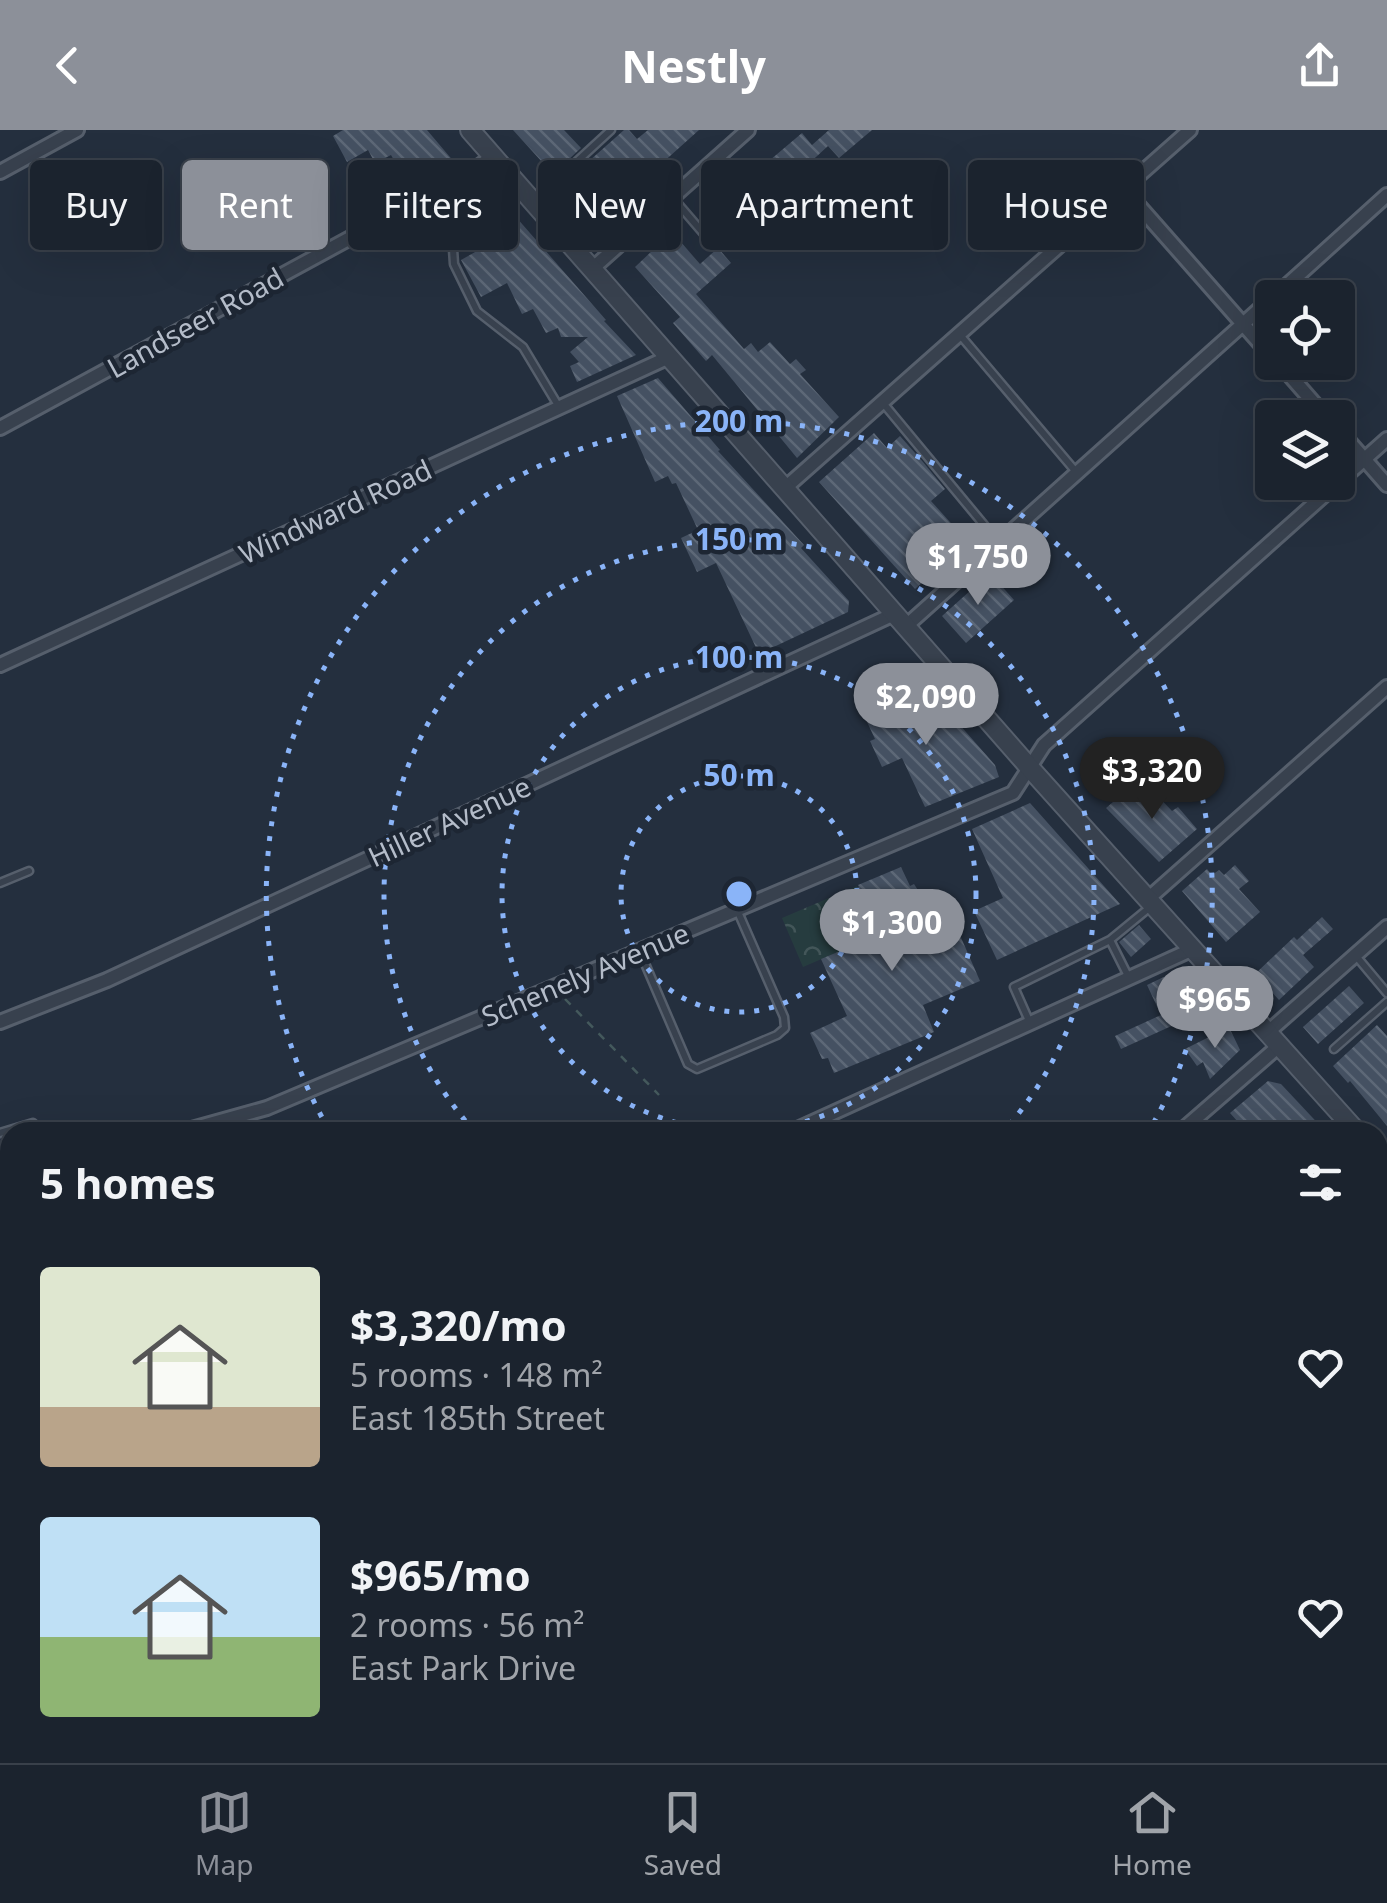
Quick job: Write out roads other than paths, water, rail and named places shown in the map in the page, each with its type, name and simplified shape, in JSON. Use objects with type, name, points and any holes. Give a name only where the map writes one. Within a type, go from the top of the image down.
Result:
[{"type":"street","points":[[0,172],[77,130]]},
{"type":"street","points":[[714,160],[748,130]]},
{"type":"street","points":[[1144,170],[1190,130]]},
{"type":"street","points":[[477,132],[493,156],[784,489],[1348,1122]]},
{"type":"street","name":"Landseer Road","points":[[486,160],[493,156]]},
{"type":"street","points":[[681,189],[701,172]]},
{"type":"street","name":"Hiller Avenue","points":[[1293,280],[1387,195]]},
{"type":"street","points":[[1144,211],[1255,337]]},
{"type":"street","name":"Landseer Road","points":[[0,428],[348,239]]},
{"type":"street","points":[[592,269],[614,250]]},
{"type":"street","points":[[784,489],[1054,250]]},
{"type":"street","name":"Hiller Avenue","points":[[0,1022],[107,980],[900,620],[999,543],[1255,314]]},
{"type":"street","name":"Windward Road","points":[[0,665],[669,357]]},
{"type":"street","points":[[1294,380],[1312,400]]},
{"type":"street","name":"Schenely Avenue","points":[[216,1122],[266,1108],[1012,793],[1044,745],[1102,690],[1387,438]]},
{"type":"street","points":[[1355,449],[1387,485]]},
{"type":"street","points":[[1152,901],[1387,686]]},
{"type":"street","points":[[1190,1122],[1387,927]]},
{"type":"street","points":[[812,1122],[1193,949]]},
{"type":"lane","points":[[533,202],[611,130]]},
{"type":"lane","points":[[681,207],[701,230]]},
{"type":"lane","points":[[453,250],[454,264],[477,311],[523,347],[560,408]]},
{"type":"lane","points":[[959,334],[1077,473]]},
{"type":"lane","points":[[882,402],[999,543]]},
{"type":"lane","points":[[0,884],[29,871]]},
{"type":"lane","points":[[1030,1023],[1014,987],[1110,940],[1152,901]]},
{"type":"lane","points":[[639,950],[688,1064],[697,1069],[785,1028],[784,1017],[737,910]]},
{"type":"lane","points":[[1110,940],[1129,978]]},
{"type":"lane","points":[[1355,956],[1387,994]]},
{"type":"lane","points":[[1334,1049],[1387,1002]]}]
